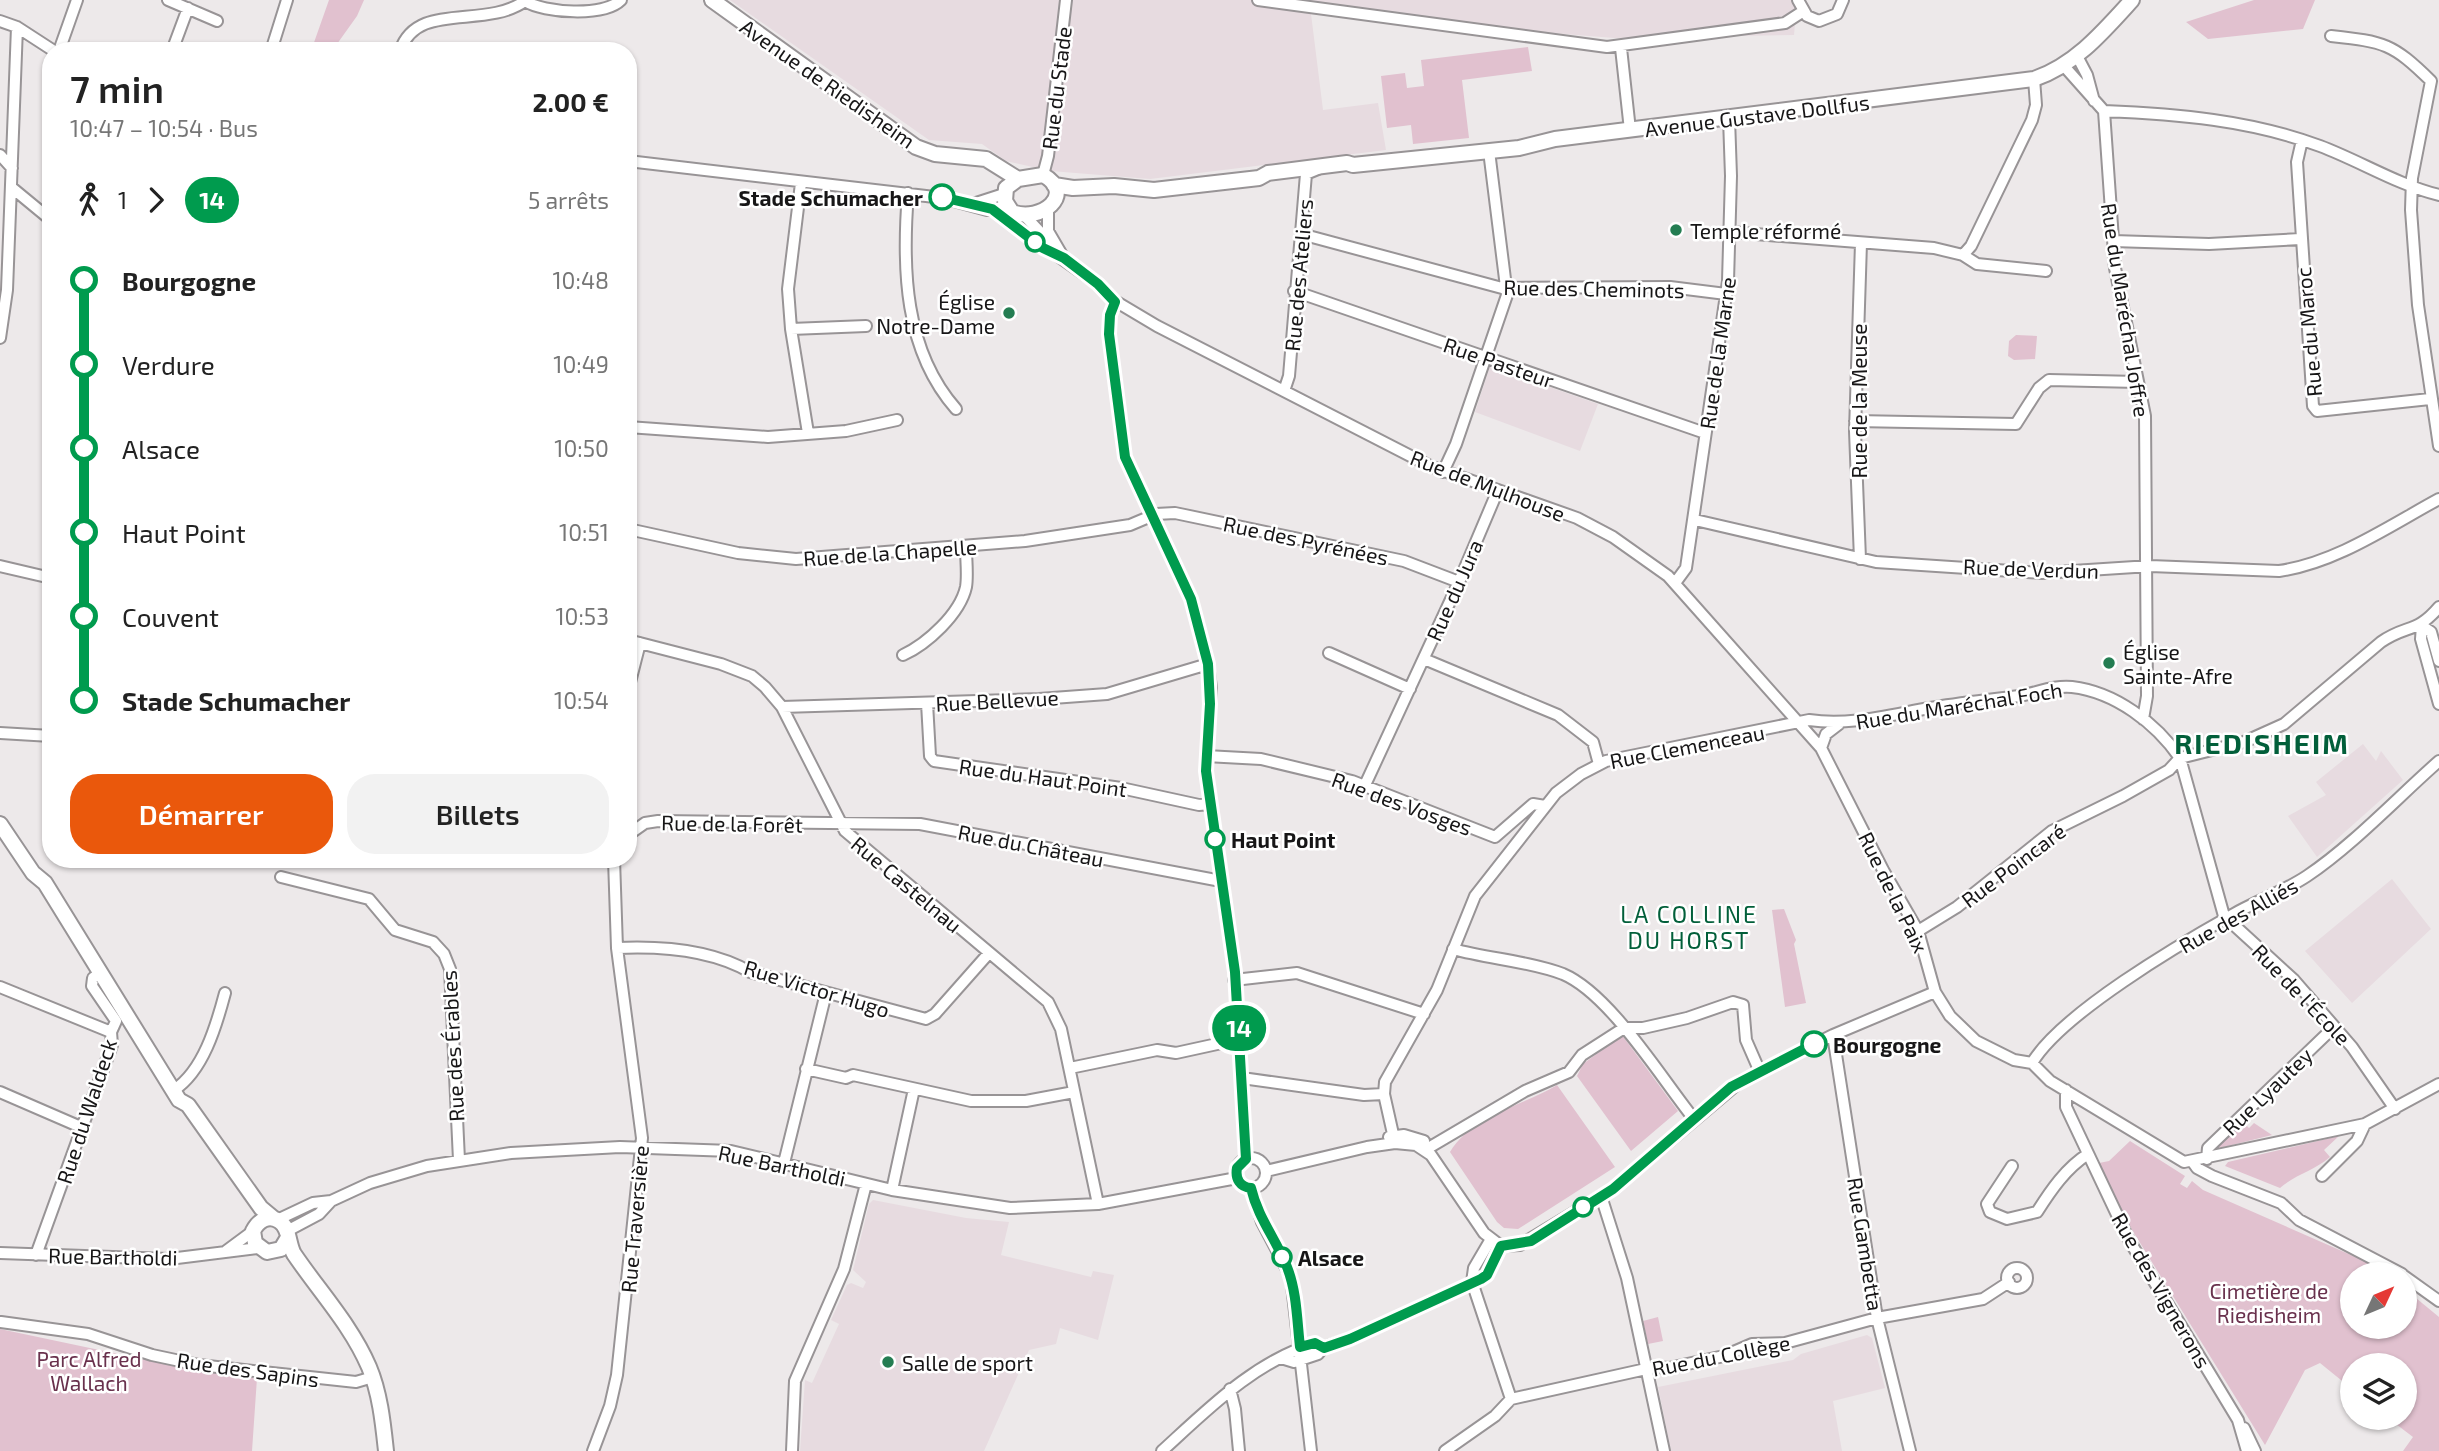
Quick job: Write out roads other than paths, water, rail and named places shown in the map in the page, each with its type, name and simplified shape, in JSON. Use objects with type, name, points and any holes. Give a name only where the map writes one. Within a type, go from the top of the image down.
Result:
[{"type":"main road","name":"Avenue de Riedisheim","points":[[712,0],[916,147],[935,154],[975,156],[990,161],[1024,215]]},
{"type":"main road","name":"Avenue Gustave Dollfus","points":[[1024,215],[1094,189],[1114,186],[1154,190],[1259,178],[1268,173],[1346,163],[1353,166],[1489,152],[1630,130],[2034,79],[2064,66],[2077,56],[2132,0]]},
{"type":"main road","name":"Avenue Gustave Dollfus","points":[[1259,178],[1269,181],[1306,178],[1348,170],[1353,166]]},
{"type":"main road","name":"Avenue Gustave Dollfus","points":[[1009,192],[1049,180],[1094,189]]},
{"type":"main road","points":[[1049,180],[1056,195],[1051,206]]},
{"type":"main road","points":[[0,824],[33,873],[45,883],[91,954],[99,974],[176,1095],[180,1110],[249,1205],[258,1248],[277,1252],[319,1291]]},
{"type":"main road","points":[[176,1095],[188,1105],[261,1208],[281,1227],[319,1291],[355,1340],[373,1377],[387,1451]]},
{"type":"main road","points":[[255,1228],[281,1227]]},
{"type":"main road","points":[[277,1252],[281,1227]]},
{"type":"street","points":[[62,42],[77,0]]},
{"type":"street","points":[[168,0],[217,21]]},
{"type":"street","points":[[274,42],[287,0]]},
{"type":"street","points":[[403,42],[407,32],[429,10],[440,7],[504,9],[525,1],[548,10],[604,9],[621,0]]},
{"type":"street","name":"Rue du Stade","points":[[1049,180],[1050,145],[1066,0]]},
{"type":"street","points":[[1258,0],[1621,48],[1785,23],[1802,12]]},
{"type":"street","points":[[1798,0],[1802,12],[1813,20],[1826,20],[1837,14],[1843,0]]},
{"type":"street","points":[[175,42],[188,8]]},
{"type":"street","points":[[2,21],[42,43]]},
{"type":"street","points":[[0,338],[6,305],[17,27]]},
{"type":"street","points":[[2331,36],[2383,43],[2400,51],[2435,80],[2411,187],[2418,305],[2439,446]]},
{"type":"street","points":[[1621,48],[1630,130]]},
{"type":"street","name":"Rue du Maréchal Joffre","points":[[2077,56],[2099,107],[2113,241],[2145,416],[2147,696],[2143,719]]},
{"type":"street","points":[[2064,66],[2099,107],[2236,123],[2302,140],[2411,187],[2439,195]]},
{"type":"street","points":[[1963,255],[1971,246],[2032,120],[2036,106],[2034,79]]},
{"type":"street","name":"Rue de la Marne","points":[[1675,583],[1686,568],[1695,520],[1705,433],[1721,346],[1730,232],[1729,118]]},
{"type":"street","name":"Rue du Maroc","points":[[2302,140],[2297,162],[2300,239],[2313,406],[2318,411],[2430,399]]},
{"type":"street","points":[[1443,472],[1507,295],[1489,152]]},
{"type":"street","points":[[0,155],[12,168]]},
{"type":"street","points":[[637,162],[801,183],[908,193],[973,205],[1009,192]]},
{"type":"street","name":"Rue des Ateliers","points":[[1284,391],[1293,338],[1294,291],[1306,174],[1321,167]]},
{"type":"street","points":[[801,183],[788,289],[791,329],[808,433]]},
{"type":"street","points":[[11,187],[42,213]]},
{"type":"street","points":[[908,193],[905,282],[926,364],[940,391],[956,410]]},
{"type":"street","name":"Rue de Mulhouse","points":[[1051,206],[1048,231],[1064,258]]},
{"type":"street","name":"Rue de Mulhouse","points":[[1024,215],[1040,232],[1048,249],[1098,284],[1115,302],[1443,472],[1562,512],[1627,546],[1675,583],[1800,722]]},
{"type":"street","points":[[1730,232],[1934,248],[1963,255],[1977,264],[2046,271]]},
{"type":"street","name":"Rue des Cheminots","points":[[1301,234],[1506,288],[1670,287],[1726,293]]},
{"type":"street","points":[[2113,241],[2209,243],[2300,239]]},
{"type":"street","name":"Rue de la Meuse","points":[[1860,559],[1855,421],[1861,243]]},
{"type":"street","name":"Rue Pasteur","points":[[1294,291],[1705,433]]},
{"type":"street","points":[[1115,302],[1108,322],[1120,427],[1129,471],[1191,599],[1208,664],[1210,704],[1206,757],[1210,804],[1240,1039],[1246,1159],[1237,1168],[1237,1178],[1242,1185],[1251,1188],[1261,1184],[1266,1171]]},
{"type":"street","points":[[791,329],[866,326]]},
{"type":"street","points":[[1855,421],[2016,424],[2039,388],[2049,380],[2138,382]]},
{"type":"street","points":[[637,428],[768,437],[846,431],[897,420]]},
{"type":"street","name":"Rue du Jura","points":[[1365,785],[1459,582],[1497,490]]},
{"type":"street","name":"Rue de Verdun","points":[[1695,520],[1860,559],[2042,573],[2144,568],[2279,571],[2300,568],[2351,547],[2439,499]]},
{"type":"street","name":"Rue des Pyrénées","points":[[1151,516],[1175,513],[1404,561],[1459,582]]},
{"type":"street","name":"Rue de la Chapelle","points":[[637,531],[738,553],[796,559],[966,548],[1121,527],[1151,516]]},
{"type":"street","points":[[903,655],[921,646],[942,627],[963,595],[966,548]]},
{"type":"street","points":[[0,566],[42,577]]},
{"type":"street","points":[[2226,918],[2180,758],[2244,742],[2284,724],[2381,642],[2394,633],[2422,626],[2439,607]]},
{"type":"street","points":[[2422,626],[2431,632],[2439,661]]},
{"type":"street","points":[[2422,626],[2421,639],[2439,704]]},
{"type":"street","name":"Rue Castelnau","points":[[637,642],[707,660],[752,676],[782,707],[840,824],[851,838],[872,852],[1042,996],[1053,1009],[1062,1029],[1098,1204]]},
{"type":"street","points":[[637,655],[640,643]]},
{"type":"street","points":[[1329,653],[1410,689]]},
{"type":"street","points":[[1424,659],[1558,715],[1593,742],[1599,764]]},
{"type":"street","name":"Rue Bellevue","points":[[782,707],[1107,694],[1208,664]]},
{"type":"street","name":"Rue du Maréchal Foch","points":[[1800,722],[1808,720],[1839,724],[2026,695],[2058,687],[2097,694],[2126,707],[2169,743],[2180,758]]},
{"type":"street","name":"Rue du Haut Point","points":[[928,703],[930,756],[934,761],[1116,787],[1199,805],[1210,804]]},
{"type":"street","name":"Rue de la Paix","points":[[1800,722],[1821,748],[1883,870],[1918,931],[1935,992],[1959,1027],[1970,1037],[2014,1060],[2032,1063],[2046,1077],[2184,1162],[2192,1161],[2196,1168],[2212,1176],[2281,1203],[2299,1220],[2378,1262]]},
{"type":"street","name":"Rue Clemenceau","points":[[1384,1094],[1390,1070],[1424,1014],[1475,896],[1545,806],[1574,779],[1599,764],[1800,722]]},
{"type":"street","name":"Rue du Maréchal Foch","points":[[1821,748],[1826,734],[1839,724]]},
{"type":"street","points":[[0,733],[42,735]]},
{"type":"street","name":"Rue des Vosges","points":[[1206,757],[1261,759],[1365,785],[1495,837],[1534,804],[1545,806]]},
{"type":"street","name":"Rue Poincaré","points":[[1918,931],[1957,907],[2052,831],[2169,770],[2180,758]]},
{"type":"street","name":"Rue des Alliés","points":[[2032,1063],[2045,1046],[2090,1006],[2226,918],[2285,889],[2320,867],[2439,761]]},
{"type":"street","name":"Rue de la Forêt","points":[[637,829],[645,823],[658,821],[840,824]]},
{"type":"street","name":"Rue du Château","points":[[840,824],[920,824],[1220,881]]},
{"type":"street","name":"Rue Traversière","points":[[593,1451],[610,1406],[617,1375],[642,1146],[617,948],[614,868]]},
{"type":"street","name":"Rue des Érables","points":[[281,877],[369,899],[395,930],[433,942],[444,954],[450,969],[459,1160]]},
{"type":"street","name":"Rue de l'École","points":[[2226,918],[2294,981],[2352,1047],[2395,1109]]},
{"type":"street","name":"Rue Victor Hugo","points":[[617,948],[668,949],[720,958],[750,972],[926,1019],[935,1014],[989,953]]},
{"type":"street","points":[[1453,949],[1560,973],[1591,991],[1624,1028],[1694,1119]]},
{"type":"street","points":[[1234,980],[1297,973],[1424,1014]]},
{"type":"street","name":"Rue du Waldeck","points":[[36,1255],[112,1045],[111,1032],[116,1021],[92,986],[93,978],[99,974]]},
{"type":"street","points":[[0,986],[111,1032]]},
{"type":"street","points":[[1266,1171],[1411,1136],[1428,1148],[1489,1230],[1491,1239],[1501,1246],[1531,1241],[1625,1179],[1731,1087],[1833,1035],[1935,992]]},
{"type":"street","points":[[176,1095],[190,1080],[212,1034],[225,993]]},
{"type":"street","points":[[784,1163],[826,993]]},
{"type":"street","points":[[1428,1148],[1525,1091],[1572,1070],[1582,1055],[1624,1028],[1643,1028],[1739,1001],[1745,1011],[1746,1040],[1760,1072]]},
{"type":"street","name":"Rue Lyautey","points":[[2207,1159],[2207,1148],[2334,1027]]},
{"type":"street","points":[[1635,1044],[1643,1028]]},
{"type":"street","name":"Rue Gambetta","points":[[1833,1035],[1877,1318],[1910,1451]]},
{"type":"street","points":[[1069,1068],[1157,1050],[1176,1053],[1240,1039]]},
{"type":"street","points":[[806,1069],[846,1078],[853,1075],[971,1101],[993,1103],[1026,1101],[1074,1092]]},
{"type":"street","points":[[1242,1078],[1364,1095],[1384,1094],[1394,1140]]},
{"type":"street","points":[[2192,1161],[2365,1124],[2439,1084]]},
{"type":"street","points":[[892,1190],[914,1089]]},
{"type":"street","points":[[2012,1166],[1987,1204],[1990,1212],[2002,1218],[2038,1212],[2053,1186],[2066,1177],[2074,1163],[2088,1154],[2066,1107],[2066,1090]]},
{"type":"street","points":[[0,1092],[83,1128]]},
{"type":"street","points":[[2322,1176],[2357,1141],[2365,1124]]},
{"type":"street","name":"Rue Bartholdi","points":[[281,1227],[319,1214],[331,1201],[396,1174],[459,1160],[511,1153],[642,1146],[730,1151],[892,1190],[1010,1208],[1098,1204],[1237,1178]]},
{"type":"street","name":"Rue des Vignerons","points":[[2088,1154],[2129,1240],[2239,1424],[2247,1451]]},
{"type":"street","points":[[1246,1159],[1260,1162],[1266,1171]]},
{"type":"street","points":[[792,1451],[795,1381],[845,1265],[866,1184]]},
{"type":"street","points":[[1251,1188],[1262,1222],[1291,1277],[1311,1451]]},
{"type":"street","points":[[1601,1196],[1627,1278],[1664,1451]]},
{"type":"street","name":"Rue Bartholdi","points":[[226,1251],[255,1228]]},
{"type":"street","points":[[1491,1239],[1474,1268],[1472,1282],[1511,1399]]},
{"type":"street","points":[[1282,1358],[1294,1362],[1318,1354],[1324,1348],[1350,1339],[1487,1275],[1501,1246]]},
{"type":"street","name":"Rue Bartholdi","points":[[0,1253],[169,1259],[258,1248]]},
{"type":"street","name":"Rue du Collège","points":[[1445,1451],[1495,1416],[1511,1399],[1646,1368],[1669,1368],[1724,1356],[1752,1344],[1785,1343],[1877,1318],[1983,1299],[2009,1282]]},
{"type":"street","name":"Rue de la Paix","points":[[2417,1285],[2439,1301]]},
{"type":"street","name":"Rue des Sapins","points":[[1,1322],[88,1334],[152,1355],[199,1365],[286,1377],[356,1382],[373,1377]]},
{"type":"street","points":[[1162,1451],[1230,1390],[1300,1347],[1315,1343],[1324,1348]]},
{"type":"street","points":[[1230,1390],[1236,1409],[1239,1451]]},
{"type":"street","name":"Rue des Vignerons","points":[[2239,1424],[2248,1432],[2255,1451]]},
{"type":"place","name":"Stade Schumacher","points":[[942,197]]},
{"type":"place","name":"Temple réformé","points":[[1676,230]]},
{"type":"place","name":"Église Notre-Dame","points":[[1009,313]]},
{"type":"place","name":"Église Sainte-Afre","points":[[2109,663]]},
{"type":"place","name":"Haut Point","points":[[1215,839]]},
{"type":"place","name":"Bourgogne","points":[[1814,1044]]},
{"type":"place","name":"Alsace","points":[[1282,1257]]},
{"type":"place","name":"Salle de sport","points":[[888,1362]]},
{"type":"district","name":"RIEDISHEIM","points":[[2262,743]]},
{"type":"district","name":"LA COLLINE DU HORST","points":[[1689,927]]},
{"type":"park label","name":"Cimetière de Riedisheim","points":[[2269,1302]]},
{"type":"park label","name":"Parc Alfred Wallach","points":[[89,1370]]}]
